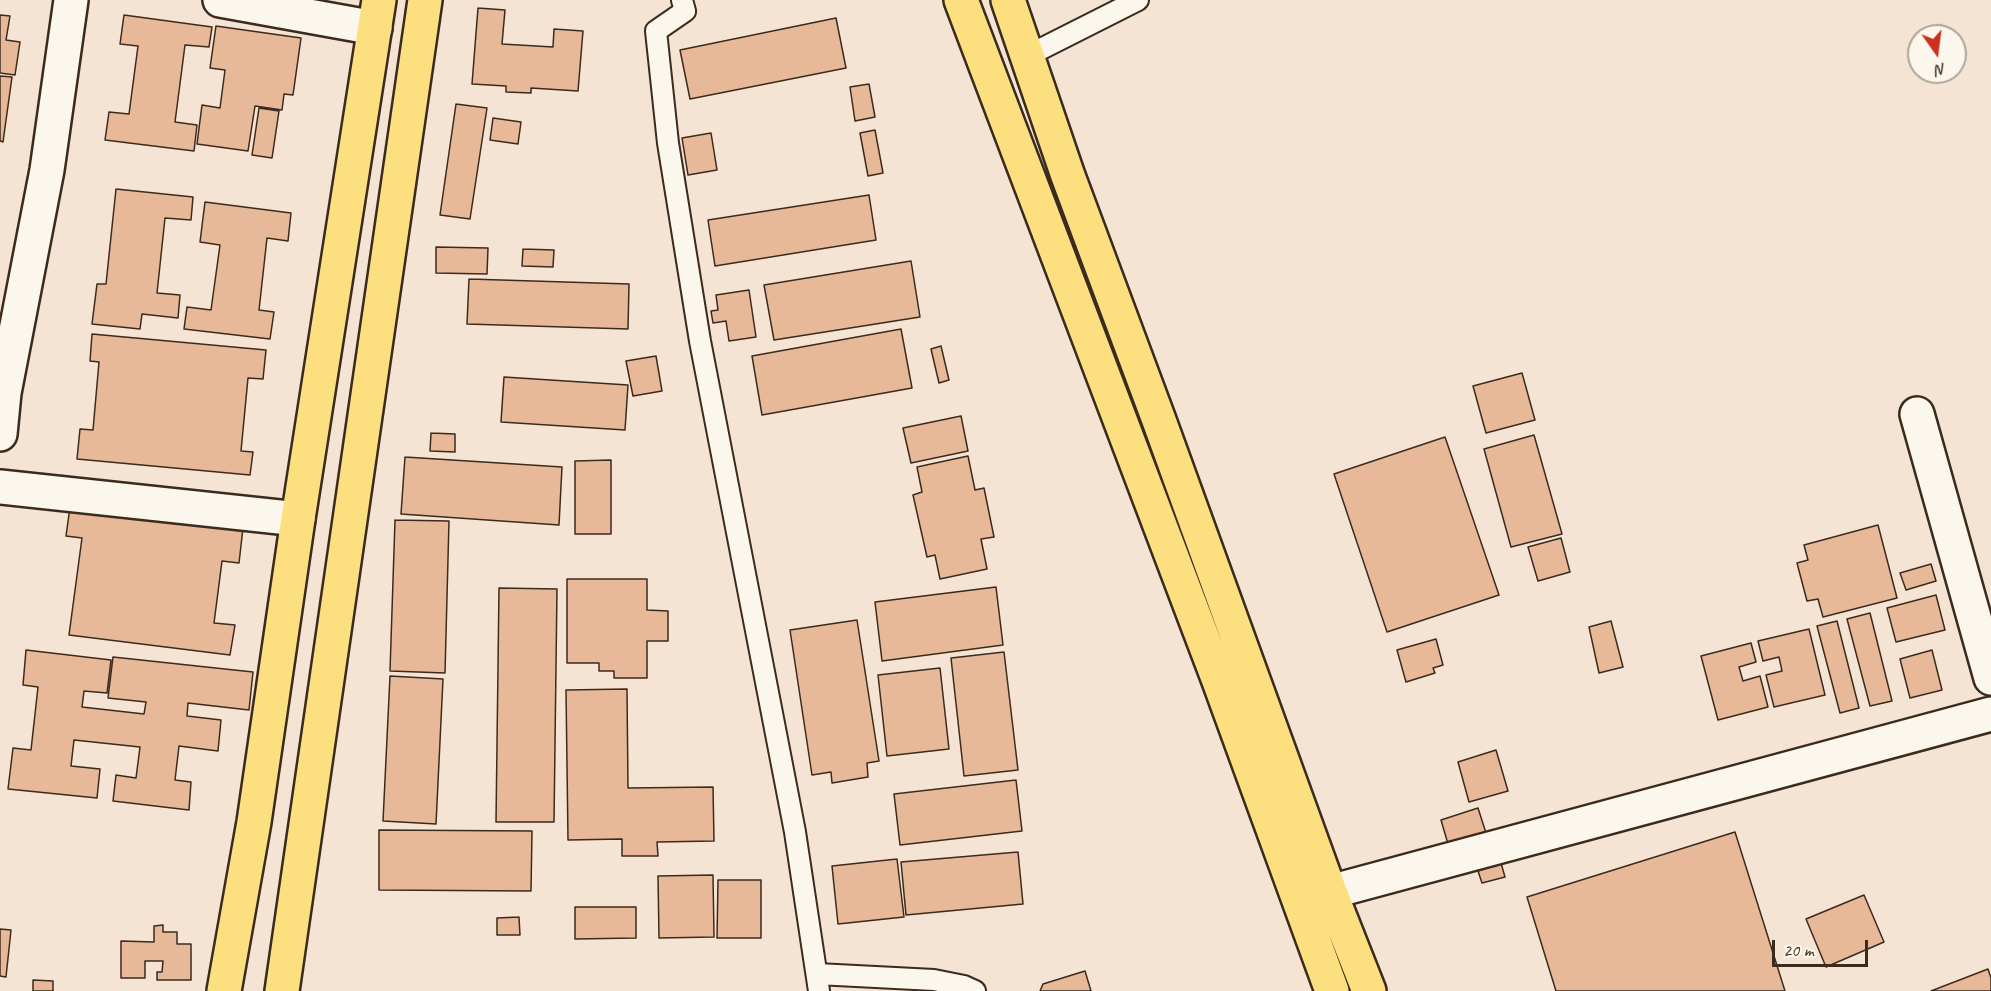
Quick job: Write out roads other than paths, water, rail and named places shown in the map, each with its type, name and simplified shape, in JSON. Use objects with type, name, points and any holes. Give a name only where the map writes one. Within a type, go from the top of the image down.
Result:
[{"type":"main road","points":[[282,991],[425,0]]},
{"type":"main road","points":[[962,0],[1219,681],[1332,991]]},
{"type":"main road","points":[[1008,0],[1052,129],[1330,892],[1369,991]]},
{"type":"main road","points":[[1028,0],[1052,129]]},
{"type":"main road","points":[[224,991],[254,822],[298,519],[377,14]]},
{"type":"street","points":[[0,435],[2,393],[47,170],[71,0]]},
{"type":"street","points":[[220,0],[377,14]]},
{"type":"street","points":[[1917,414],[1991,678]]},
{"type":"street","points":[[0,487],[298,519]]},
{"type":"street","points":[[1330,892],[1991,714]]},
{"type":"lane","points":[[682,0],[685,11],[656,32],[668,143],[700,341],[795,832],[818,982],[934,980],[964,986],[975,991]]},
{"type":"lane","points":[[1037,51],[1138,0]]}]
